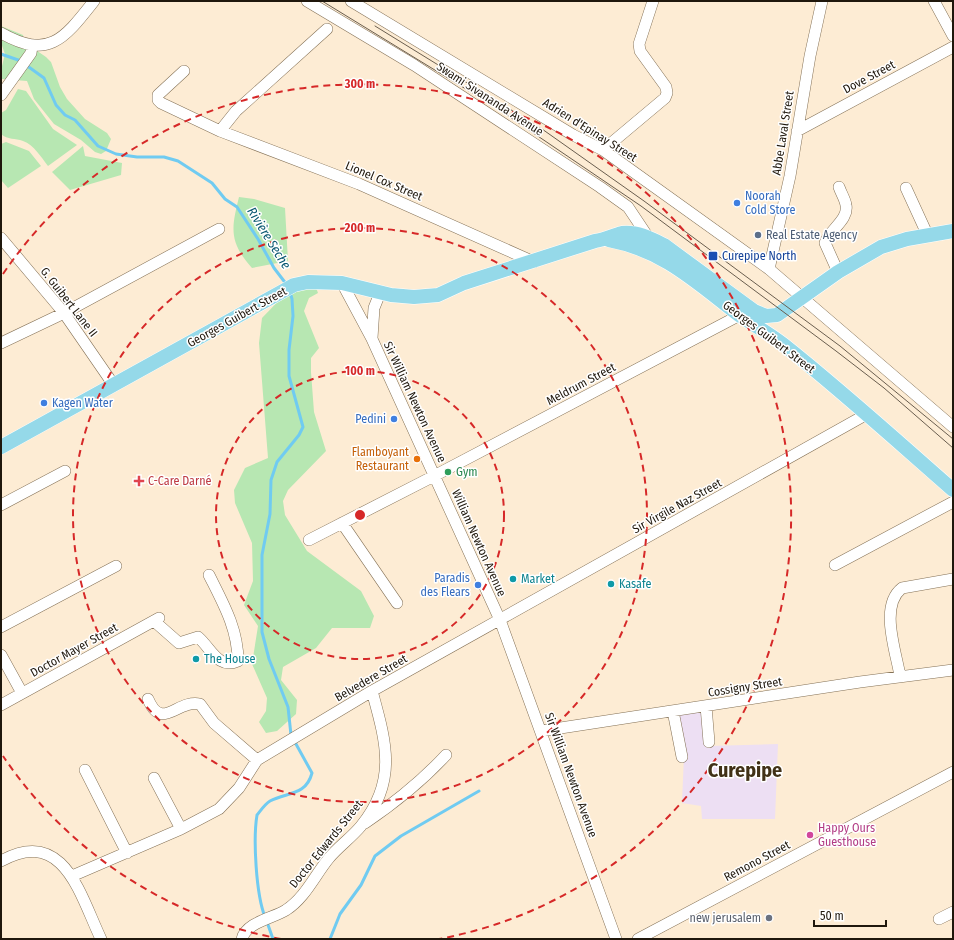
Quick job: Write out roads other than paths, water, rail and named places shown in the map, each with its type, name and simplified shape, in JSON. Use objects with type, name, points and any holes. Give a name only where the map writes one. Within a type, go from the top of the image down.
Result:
[{"type":"main road","points":[[802,299],[838,272],[881,247],[907,239],[953,231]]},
{"type":"main road","name":"Georges Guibert Street","points":[[1,446],[174,352],[280,292],[294,285],[308,282],[342,283],[380,293],[414,297],[438,295],[464,283],[622,233],[648,237],[675,252],[754,311],[766,316],[772,317],[802,299]]},
{"type":"main road","name":"Georges Guibert Street","points":[[607,239],[639,247],[675,266],[740,315],[783,344],[867,414],[953,490]]},
{"type":"street","points":[[1,95],[31,50],[56,41],[78,21],[94,1]]},
{"type":"street","name":"Swami Sivananda Avenue","points":[[307,1],[414,65],[600,186],[628,207],[635,215],[657,250],[675,266]]},
{"type":"street","points":[[603,150],[665,98],[667,93],[666,87],[640,51],[639,44],[653,1]]},
{"type":"street","name":"Abbe Laval Street","points":[[769,269],[790,176],[810,56],[822,1]]},
{"type":"street","points":[[934,1],[953,36]]},
{"type":"street","name":"Adrien d'Epinay Street","points":[[358,3],[573,135],[603,150],[769,269],[802,299],[937,412]]},
{"type":"street","points":[[220,132],[236,111],[327,29]]},
{"type":"street","points":[[1,33],[31,50]]},
{"type":"street","name":"Dove Street","points":[[797,130],[953,47]]},
{"type":"street","name":"Lionel Cox Street","points":[[184,71],[158,95],[158,100],[220,132],[359,184],[534,262]]},
{"type":"street","points":[[838,272],[825,243],[827,237],[846,212],[846,205],[839,188]]},
{"type":"street","points":[[906,188],[928,236]]},
{"type":"street","points":[[622,233],[629,227],[635,215]]},
{"type":"street","points":[[1,343],[64,313],[219,229]]},
{"type":"street","name":"G. Guibert Lane II","points":[[1,238],[64,313],[113,384]]},
{"type":"street","name":"Sir William Newton Avenue","points":[[342,283],[372,339],[434,476]]},
{"type":"street","points":[[372,339],[374,308],[380,293]]},
{"type":"street","name":"Meldrum Street","points":[[309,540],[740,315]]},
{"type":"street","points":[[937,412],[953,416]]},
{"type":"street","points":[[937,412],[953,427]]},
{"type":"street","name":"Sir Virgile Naz Street","points":[[500,620],[867,414]]},
{"type":"street","points":[[1,505],[65,470]]},
{"type":"street","name":"William Newton Avenue","points":[[434,476],[500,620]]},
{"type":"street","points":[[835,566],[953,502]]},
{"type":"street","points":[[342,523],[397,603]]},
{"type":"street","points":[[1,627],[116,566]]},
{"type":"street","name":"Doctor Mayer Street","points":[[1,705],[156,620],[179,643],[198,637],[220,662],[231,664],[238,661],[238,650],[227,611],[208,576]]},
{"type":"street","points":[[900,676],[889,614],[891,603],[896,592],[902,588],[953,579]]},
{"type":"street","name":"Sir William Newton Avenue","points":[[500,620],[616,939]]},
{"type":"street","name":"Belvedere Street","points":[[257,760],[372,691],[500,620]]},
{"type":"street","points":[[1,655],[22,693]]},
{"type":"street","name":"Cossigny Street","points":[[541,731],[900,676],[953,670]]},
{"type":"street","name":"Doctor Edwards Street","points":[[242,939],[248,929],[287,909],[297,901],[329,858],[361,825],[378,799],[385,781],[385,746],[372,691]]},
{"type":"street","points":[[72,876],[181,830],[219,809],[239,788],[257,760],[214,723],[200,704],[192,702],[165,715],[158,713],[151,707],[148,699]]},
{"type":"street","points":[[706,706],[709,742]]},
{"type":"street","points":[[674,711],[682,757]]},
{"type":"street","points":[[361,825],[397,801],[422,781],[446,755]]},
{"type":"street","points":[[85,770],[127,853]]},
{"type":"street","name":"Remono Street","points":[[638,939],[953,772]]},
{"type":"street","points":[[154,778],[181,830]]},
{"type":"street","points":[[1,862],[22,852],[42,852],[52,856],[72,876],[101,939]]},
{"type":"street","points":[[939,919],[953,912]]},
{"type":"waterway","name":"Rivière Sèche","points":[[1,54],[21,61]]},
{"type":"waterway","name":"Rivière Sèche","points":[[26,65],[44,78],[56,105],[65,115],[75,120],[98,146],[116,154],[137,157],[164,157],[178,161],[212,183],[225,199],[237,207],[258,239],[274,268],[287,285]]},
{"type":"waterway","points":[[265,917],[257,881],[255,852],[257,815],[270,801],[301,790],[309,780],[312,773],[291,735],[288,707],[269,659],[262,632],[262,555],[270,514],[271,480],[277,462],[299,435],[303,427],[289,376],[289,350],[293,316],[290,292]]},
{"type":"waterway","points":[[330,939],[340,914],[361,885],[375,856],[401,836],[479,791]]},
{"type":"waterway","points":[[267,922],[273,939]]},
{"type":"tram line","points":[[322,1],[492,105],[641,206],[884,388],[953,448]]},
{"type":"tram line","points":[[375,26],[542,129],[644,201],[840,346],[953,439]]},
{"type":"place","name":"Noorah Cold Store","points":[[737,203]]},
{"type":"place","name":"Real Estate Agency","points":[[758,235]]},
{"type":"place","name":"Curepipe North","points":[[713,256]]},
{"type":"place","name":"Kagen Water","points":[[44,403]]},
{"type":"place","name":"Pedini","points":[[394,419]]},
{"type":"place","name":"Flamboyant Restaurant","points":[[417,459]]},
{"type":"place","name":"Gym","points":[[448,472]]},
{"type":"place","name":"C-Care Darné","points":[[139,481]]},
{"type":"place","name":"Market","points":[[513,579]]},
{"type":"place","name":"Kasafe","points":[[611,584]]},
{"type":"place","name":"Paradis des Flears","points":[[478,585]]},
{"type":"place","name":"The House","points":[[196,659]]},
{"type":"place","name":"Happy Ours Guesthouse","points":[[810,835]]},
{"type":"place","name":"new jerusalem","points":[[769,918]]},
{"type":"district","name":"Curepipe","points":[[745,770]]}]
